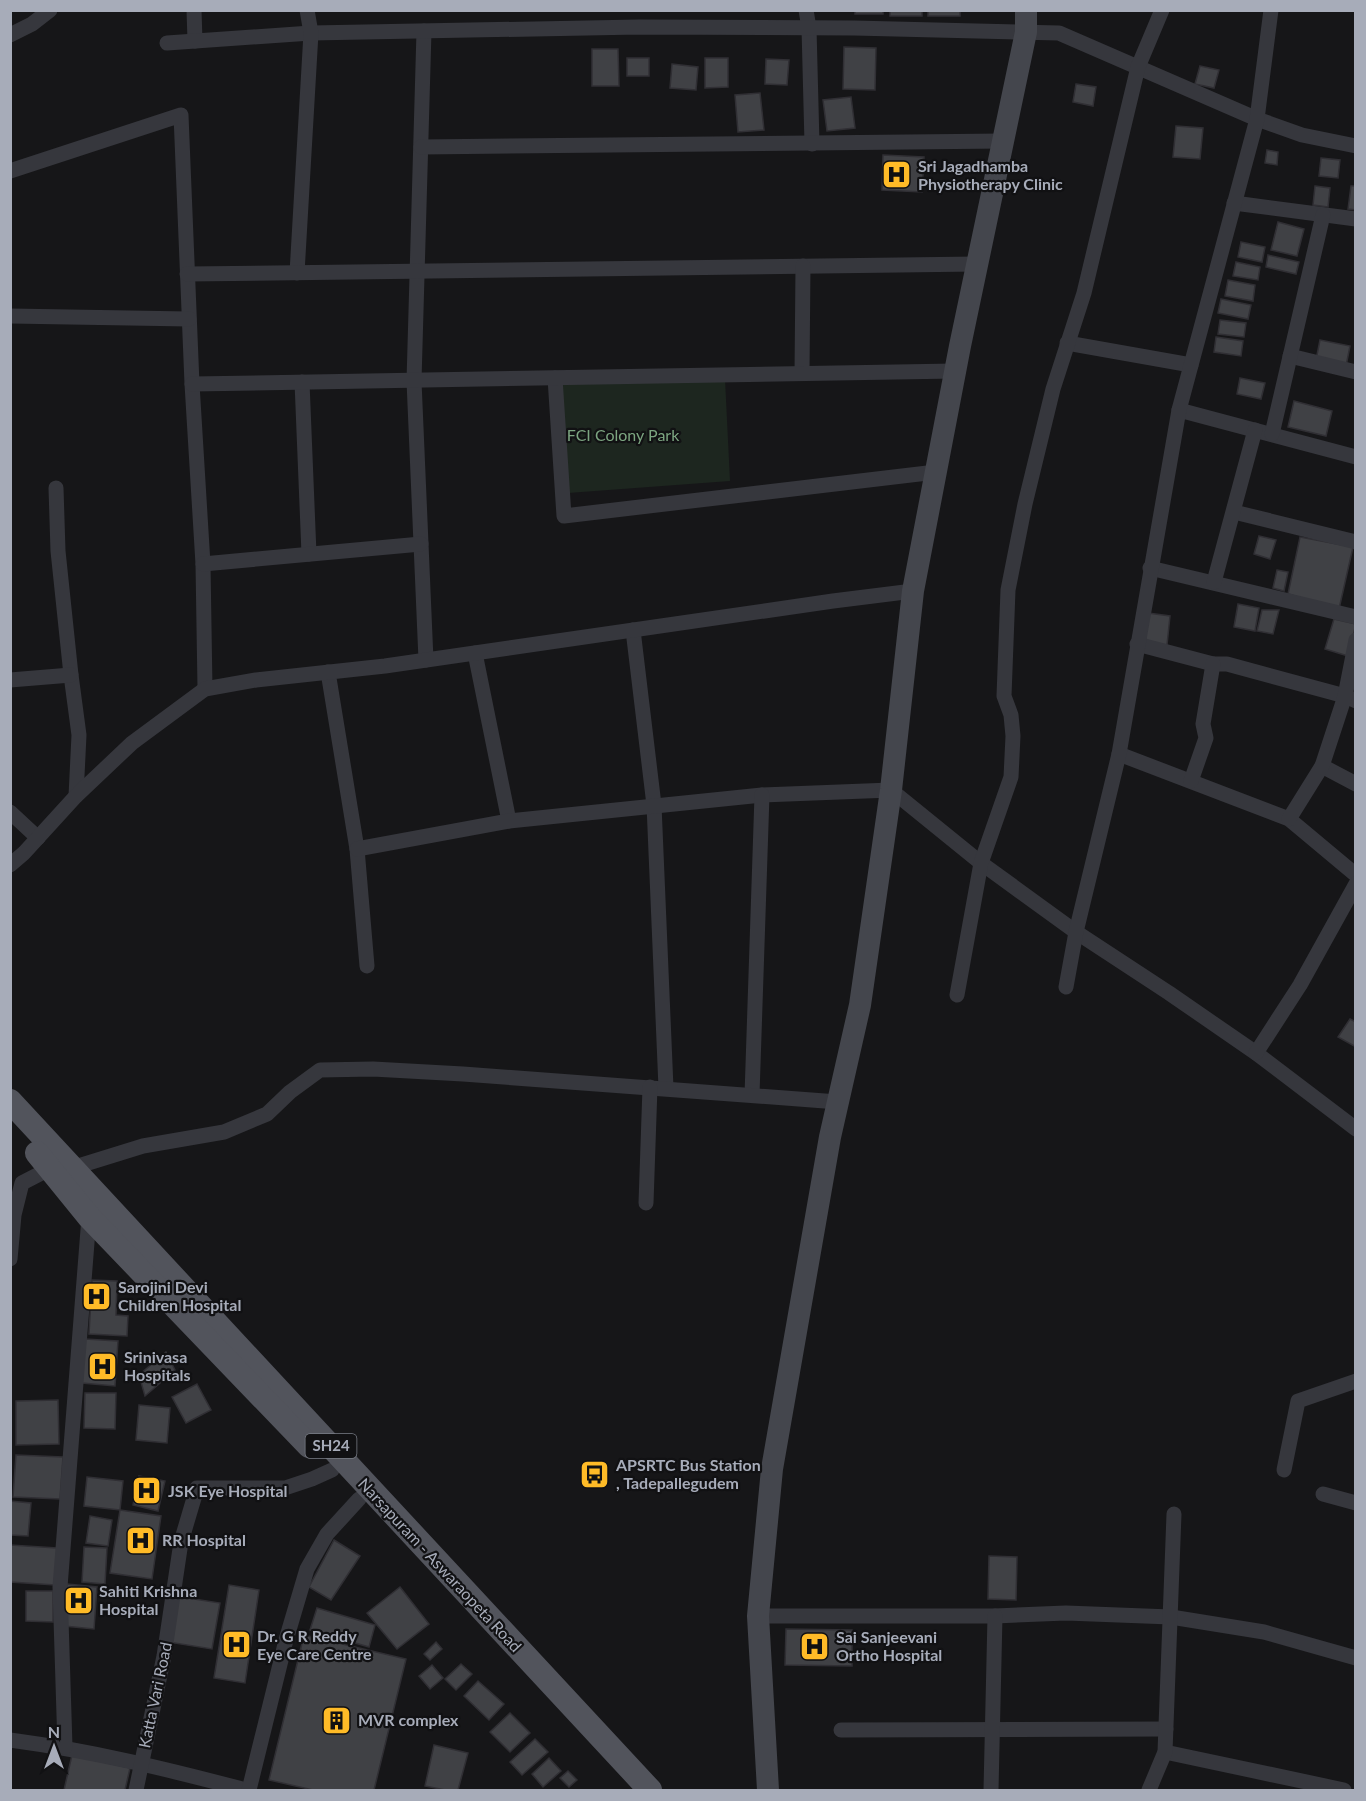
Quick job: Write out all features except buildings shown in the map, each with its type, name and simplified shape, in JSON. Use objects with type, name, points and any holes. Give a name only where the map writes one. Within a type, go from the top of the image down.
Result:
[{"type":"main road","name":"Narsapuram - Aswaraopeta Road","points":[[10,1101],[62,1168],[650,1791]]},
{"type":"main road","name":"Narsapuram - Aswaraopeta Road","points":[[10,1125],[62,1168],[89,1217],[332,1470],[628,1791]]},
{"type":"street","points":[[10,35],[32,24],[50,10]]},
{"type":"street","points":[[194,10],[195,41]]},
{"type":"street","points":[[297,273],[311,33],[307,10]]},
{"type":"street","points":[[806,10],[809,28],[812,144]]},
{"type":"street","points":[[957,995],[981,863],[1011,777],[1013,736],[1011,715],[1004,696],[1008,590],[1025,504],[1053,389],[1084,293],[1138,67],[1162,10]]},
{"type":"street","points":[[1066,987],[1076,932],[1119,754],[1179,410],[1257,119],[1271,10]]},
{"type":"street","points":[[166,43],[311,33],[424,30],[639,27],[809,28],[1026,21],[1059,33],[1257,119],[1302,135],[1356,146]]},
{"type":"street","points":[[768,1791],[758,1616],[772,1469],[830,1137],[860,1005],[891,790],[913,591],[1026,21]]},
{"type":"street","points":[[424,30],[414,381],[426,660]]},
{"type":"street","points":[[10,171],[181,115],[192,384],[203,564],[205,689]]},
{"type":"street","points":[[421,147],[1003,141]]},
{"type":"street","points":[[1234,203],[1356,219]]},
{"type":"street","points":[[1272,435],[1323,215]]},
{"type":"street","points":[[187,274],[977,264]]},
{"type":"street","points":[[802,374],[803,266]]},
{"type":"street","points":[[10,316],[189,319]]},
{"type":"street","points":[[1067,343],[1191,365]]},
{"type":"street","points":[[1290,356],[1356,372]]},
{"type":"street","points":[[192,384],[955,370]]},
{"type":"street","points":[[555,378],[564,516],[936,472]]},
{"type":"street","points":[[302,382],[309,554]]},
{"type":"street","points":[[1179,410],[1356,457]]},
{"type":"street","points":[[1214,582],[1255,430]]},
{"type":"street","points":[[56,488],[58,551],[79,735],[76,796]]},
{"type":"street","points":[[1234,512],[1356,542]]},
{"type":"street","points":[[203,564],[421,544]]},
{"type":"street","points":[[1150,568],[1356,617]]},
{"type":"street","points":[[10,865],[76,796],[132,743],[205,689],[256,680],[426,660],[913,591]]},
{"type":"street","points":[[633,630],[654,805],[666,1088]]},
{"type":"street","points":[[1289,819],[1322,766],[1350,698],[1356,640]]},
{"type":"street","points":[[1137,644],[1213,664],[1227,664],[1350,698]]},
{"type":"street","points":[[476,653],[509,821]]},
{"type":"street","points":[[1191,781],[1206,738],[1203,724],[1213,664]]},
{"type":"street","points":[[328,672],[357,849],[367,966]]},
{"type":"street","points":[[10,680],[71,675]]},
{"type":"street","points":[[1119,754],[1289,819],[1356,874]]},
{"type":"street","points":[[1322,766],[1356,784]]},
{"type":"street","points":[[357,849],[509,821],[762,795],[891,790],[981,863],[1076,932],[1256,1053],[1356,1129]]},
{"type":"street","points":[[752,1095],[762,795]]},
{"type":"street","points":[[10,812],[38,838]]},
{"type":"street","points":[[1256,1053],[1300,986],[1356,884]]},
{"type":"street","points":[[10,1259],[14,1215],[22,1183],[62,1168],[143,1146],[224,1132],[267,1114],[290,1092],[320,1070],[373,1069],[838,1102]]},
{"type":"street","points":[[646,1203],[650,1087]]},
{"type":"street","points":[[65,1747],[60,1587],[89,1217]]},
{"type":"street","points":[[1284,1470],[1298,1401],[1356,1381]]},
{"type":"street","name":"Katta Vari Road","points":[[136,1791],[164,1656],[181,1542],[197,1488],[285,1488],[332,1470]]},
{"type":"street","points":[[1323,1494],[1356,1503]]},
{"type":"street","points":[[10,1740],[65,1747],[141,1762],[248,1791],[286,1640],[307,1569],[327,1534],[359,1500]]},
{"type":"street","points":[[1149,1791],[1165,1752],[1174,1514]]},
{"type":"street","points":[[758,1616],[994,1616],[1066,1612],[1171,1617],[1264,1632],[1356,1658]]},
{"type":"street","points":[[991,1791],[994,1616]]},
{"type":"street","points":[[841,1730],[1166,1729]]},
{"type":"street","points":[[1165,1752],[1344,1791]]},
{"type":"green space","name":"FCI Colony Park","points":[[725,379],[730,481],[568,493],[561,382]]},
{"type":"place","name":"Sri Jagadhamba Physiotherapy Clinic","points":[[897,175]]},
{"type":"place","name":"Sarojini Devi Children Hospital","points":[[97,1296]]},
{"type":"place","name":"Srinivasa Hospitals","points":[[103,1366]]},
{"type":"place","name":"APSRTC Bus Station , Tadepallegudem","points":[[595,1474]]},
{"type":"place","name":"JSK Eye Hospital","points":[[147,1491]]},
{"type":"place","name":"RR Hospital","points":[[141,1540]]},
{"type":"place","name":"Sahiti Krishna Hospital","points":[[78,1600]]},
{"type":"place","name":"Dr. G R Reddy Eye Care Centre","points":[[236,1645]]},
{"type":"place","name":"Sai Sanjeevani Ortho Hospital","points":[[815,1646]]},
{"type":"place","name":"MVR complex","points":[[337,1720]]}]
